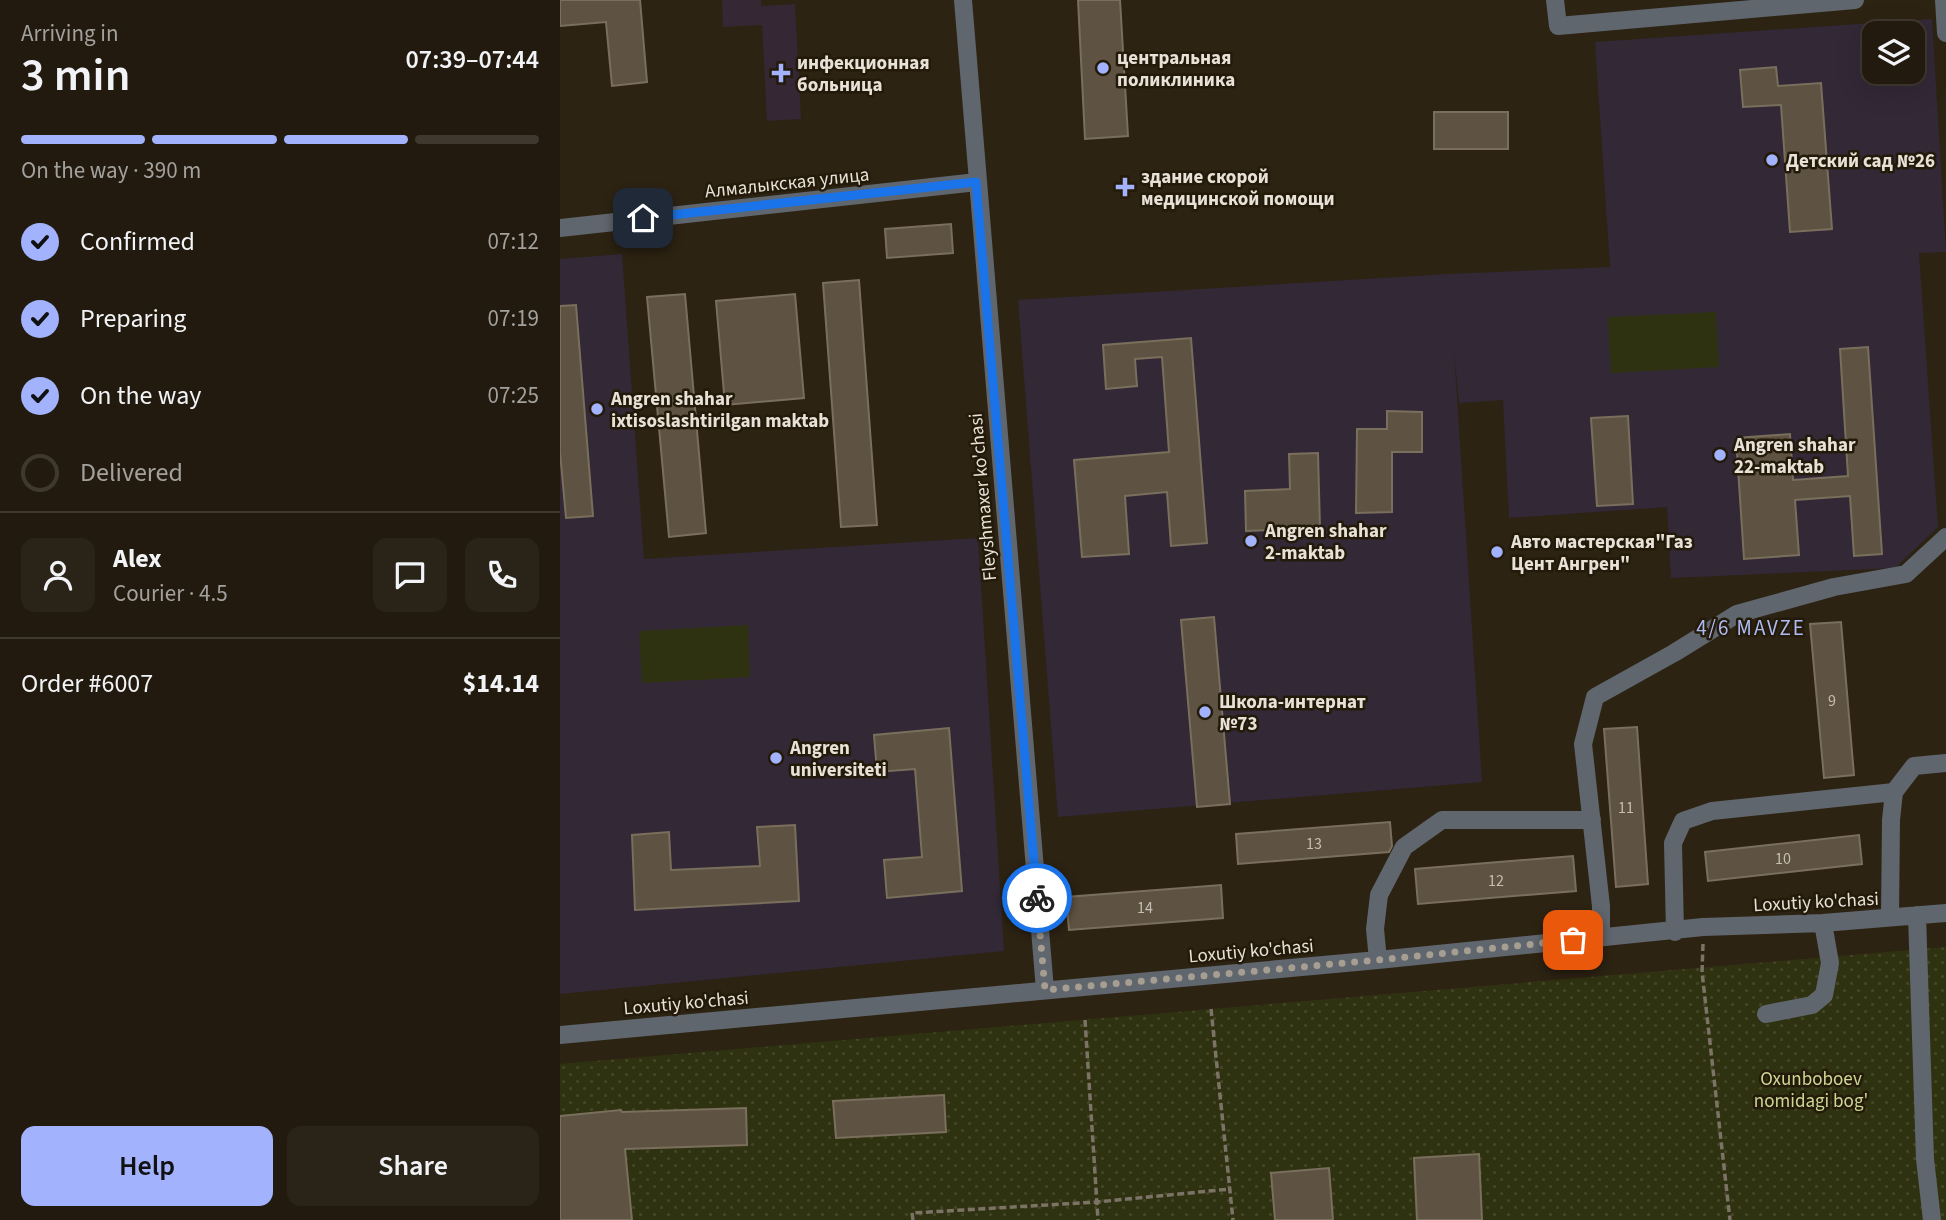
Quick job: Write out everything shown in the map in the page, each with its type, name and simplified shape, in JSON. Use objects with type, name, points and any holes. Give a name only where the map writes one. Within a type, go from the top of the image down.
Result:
[{"type":"street","name":"Fleyshmaxer ko'chasi","points":[[962,0],[1045,990]]},
{"type":"street","points":[[1555,0],[1558,26],[1855,0]]},
{"type":"street","points":[[1944,0],[1946,33]]},
{"type":"street","name":"Алмалыкская улица","points":[[560,228],[976,182]]},
{"type":"street","points":[[1601,937],[1601,905],[1583,744],[1595,697],[1737,614],[1834,587],[1906,574],[1946,537]]},
{"type":"street","points":[[1890,917],[1891,820],[1894,792],[1914,766],[1946,763]]},
{"type":"street","points":[[1675,932],[1673,844],[1683,821],[1712,811],[1894,792]]},
{"type":"street","points":[[1378,960],[1375,929],[1379,895],[1405,846],[1442,820],[1592,820]]},
{"type":"street","name":"Loxutiy ko'chasi","points":[[560,1035],[1675,932],[1703,927],[1823,923],[1946,913]]},
{"type":"street","points":[[1917,915],[1925,1159],[1933,1220]]},
{"type":"street","points":[[1766,1014],[1812,1005],[1824,995],[1830,963],[1823,923]]},
{"type":"path","points":[[1703,927],[1702,972],[1730,1220]]},
{"type":"path","points":[[1211,1009],[1233,1220]]},
{"type":"path","points":[[1085,1020],[1098,1220]]},
{"type":"path","points":[[913,1220],[912,1213],[1097,1202],[1230,1189]]},
{"type":"shaded area","name":"инфекционная больница","points":[[722,0],[761,0],[761,6],[795,4],[801,119],[767,121],[762,25],[723,27]]},
{"type":"shaded area","points":[[1932,19],[1946,252],[1919,253],[1938,527],[1895,568],[1671,578],[1667,507],[1509,518],[1503,400],[1459,403],[1454,351],[1482,782],[1058,817],[1018,300],[1610,267],[1595,42],[1862,24],[1862,84],[1925,84],[1925,21],[1903,21]]},
{"type":"shaded area","name":"Angren universiteti","points":[[622,254],[644,559],[978,538],[1004,951],[560,994],[560,259]]},
{"type":"green space","points":[[1716,312],[1719,367],[1611,373],[1608,317]]},
{"type":"green space","points":[[748,625],[750,677],[642,683],[639,631]]},
{"type":"green space","name":"Oxunboboev nomidagi bog'","points":[[1946,947],[1946,1220],[560,1220],[560,1064]]},
{"type":"building","points":[[560,0],[640,0],[647,82],[612,86],[606,22],[560,26]]},
{"type":"building","name":"центральная поликлиника","points":[[1078,0],[1120,0],[1128,136],[1085,139]]},
{"type":"building","points":[[1776,67],[1778,86],[1821,83],[1832,229],[1790,232],[1781,105],[1743,107],[1740,70]]},
{"type":"building","points":[[1434,112],[1508,112],[1508,149],[1434,149]]},
{"type":"building","points":[[951,224],[953,253],[887,258],[885,229]]},
{"type":"building","points":[[859,280],[877,525],[841,527],[823,283]]},
{"type":"building","points":[[685,294],[706,533],[669,537],[647,297]]},
{"type":"building","points":[[795,294],[804,398],[725,405],[716,301]]},
{"type":"building","points":[[576,305],[593,516],[566,518],[560,452],[560,306]]},
{"type":"building","points":[[1191,338],[1207,543],[1171,546],[1167,492],[1125,496],[1129,554],[1082,557],[1074,460],[1169,452],[1162,357],[1135,359],[1137,386],[1106,389],[1103,345]]},
{"type":"building","points":[[1868,347],[1882,554],[1854,556],[1850,496],[1795,500],[1799,555],[1744,559],[1736,438],[1790,434],[1793,480],[1848,476],[1840,349]]},
{"type":"building","points":[[1387,411],[1422,412],[1422,452],[1392,452],[1392,512],[1356,513],[1357,429],[1387,429]]},
{"type":"building","points":[[1628,416],[1633,504],[1597,506],[1591,418]]},
{"type":"building","points":[[1318,453],[1320,528],[1246,531],[1245,491],[1290,489],[1289,454]]},
{"type":"building","name":"Школа-интернат №73","points":[[1214,617],[1230,804],[1197,807],[1181,620]]},
{"type":"building","points":[[1841,622],[1854,775],[1824,778],[1810,624]]},
{"type":"building","points":[[1637,727],[1648,884],[1616,887],[1604,729]]},
{"type":"building","points":[[949,728],[962,891],[887,898],[884,860],[922,857],[915,769],[877,772],[874,735]]},
{"type":"building","points":[[1390,822],[1392,846],[1389,852],[1238,864],[1236,834]]},
{"type":"building","points":[[795,825],[799,901],[635,910],[632,835],[669,832],[671,870],[760,866],[757,827]]},
{"type":"building","points":[[1859,835],[1862,864],[1708,881],[1705,852]]},
{"type":"building","points":[[1573,856],[1576,891],[1418,904],[1415,869]]},
{"type":"building","points":[[1221,885],[1223,918],[1069,930],[1066,897]]},
{"type":"building","points":[[944,1095],[946,1132],[836,1138],[833,1101]]},
{"type":"building","points":[[746,1108],[747,1145],[625,1149],[632,1220],[560,1220],[560,1116],[621,1110]]},
{"type":"building","points":[[1479,1154],[1482,1220],[1417,1220],[1414,1158]]},
{"type":"building","points":[[1329,1168],[1333,1220],[1275,1220],[1271,1173]]},
{"type":"way so far","points":[[1037,898],[1045,990],[1573,940]]},
{"type":"place","name":"центральная поликлиника","points":[[1103,68]]},
{"type":"place","name":"инфекционная больница","points":[[781,73]]},
{"type":"place","name":"Детский сад №26","points":[[1772,160]]},
{"type":"place","name":"здание скорой медицинской помощи","points":[[1125,187]]},
{"type":"place","name":"Angren shahar ixtisoslashtirilgan maktab","points":[[597,409]]},
{"type":"place","name":"Angren shahar 22-maktab","points":[[1720,455]]},
{"type":"place","name":"Angren shahar 2-maktab","points":[[1251,541]]},
{"type":"place","name":"Авто мастерская\"Газ Цент Ангрен\"","points":[[1497,552]]},
{"type":"place","name":"Школа-интернат №73","points":[[1205,712]]},
{"type":"place","name":"Angren universiteti","points":[[776,758]]},
{"type":"district","name":"4/6 MAVZE","points":[[1751,628]]},
{"type":"route","points":[[643,218],[976,182],[1037,898]]}]
